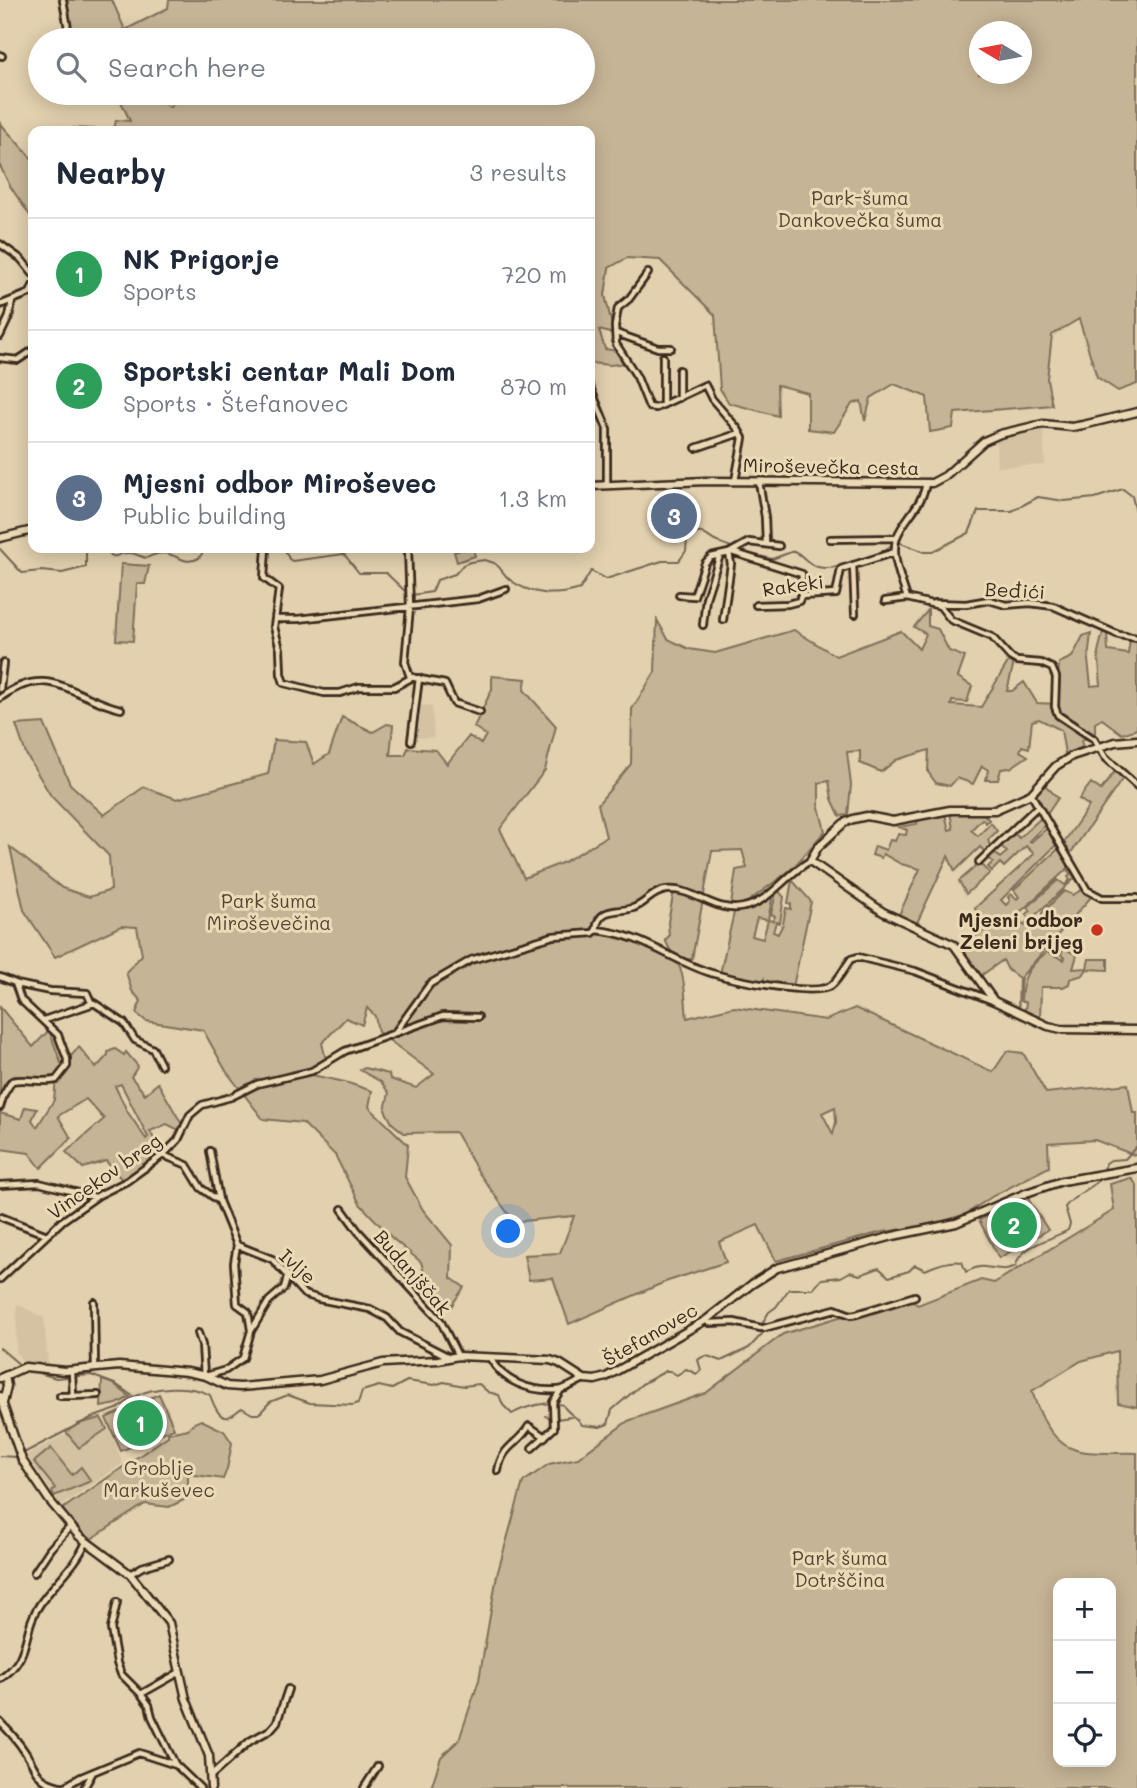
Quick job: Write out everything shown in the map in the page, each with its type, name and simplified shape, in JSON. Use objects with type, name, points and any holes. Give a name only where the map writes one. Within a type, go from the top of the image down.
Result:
[{"type":"street","points":[[63,0],[68,28]]},
{"type":"street","points":[[0,244],[22,259],[28,267]]},
{"type":"street","points":[[648,273],[629,299],[618,308],[616,332],[620,352],[637,377],[649,407],[656,408],[705,385],[712,399],[743,438],[735,481]]},
{"type":"street","points":[[0,305],[28,294]]},
{"type":"street","points":[[0,336],[9,317],[12,301]]},
{"type":"street","points":[[616,332],[658,348],[671,348]]},
{"type":"street","points":[[0,358],[18,360],[28,353]]},
{"type":"street","points":[[663,357],[663,405]]},
{"type":"street","points":[[679,370],[679,398]]},
{"type":"street","points":[[595,399],[607,428],[607,486]]},
{"type":"street","name":"Miroševečka cesta","points":[[595,486],[735,481],[932,483],[945,476],[984,441],[1000,434],[1043,424],[1083,425],[1137,412]]},
{"type":"street","points":[[696,449],[740,433]]},
{"type":"street","points":[[759,482],[766,543]]},
{"type":"street","points":[[907,598],[895,552],[896,541],[922,497],[926,483]]},
{"type":"street","points":[[0,538],[28,531]]},
{"type":"street","points":[[831,539],[896,541]]},
{"type":"street","points":[[694,596],[705,563],[710,557],[732,551],[749,542],[779,546]]},
{"type":"street","points":[[732,551],[780,568],[799,571],[802,574],[801,596]]},
{"type":"street","points":[[723,620],[732,551]]},
{"type":"street","points":[[855,614],[853,565],[895,552]]},
{"type":"street","points":[[266,553],[264,578],[279,589],[274,627],[284,683],[324,693],[340,693],[359,687],[394,687],[416,678]]},
{"type":"street","points":[[408,553],[410,607],[404,662],[407,673],[416,678],[445,684],[454,703],[480,712]]},
{"type":"street","points":[[703,625],[706,598],[720,555]]},
{"type":"street","name":"Rakeki","points":[[756,604],[788,604],[799,601],[801,596],[836,594],[841,569],[853,565]]},
{"type":"street","points":[[275,619],[298,619],[478,599],[506,589]]},
{"type":"street","points":[[680,595],[706,598]]},
{"type":"street","points":[[885,601],[907,598],[940,607],[951,620],[992,637],[1017,662],[1041,663],[1052,668],[1056,677],[1055,708],[1058,715],[1086,732],[1105,757],[1137,786]]},
{"type":"street","name":"Beđići","points":[[926,603],[966,604],[989,600],[1006,605],[1030,603],[1053,606],[1119,635],[1137,638]]},
{"type":"street","points":[[0,689],[3,663]]},
{"type":"street","points":[[411,741],[416,678]]},
{"type":"street","points":[[0,698],[22,683],[40,681],[121,709]]},
{"type":"street","points":[[596,930],[598,920],[606,912],[632,908],[654,893],[665,890],[688,893],[717,906],[747,907],[810,861],[818,847],[844,823],[857,817],[893,821],[950,810],[989,811],[1031,794],[1067,758],[1115,742],[1137,740]]},
{"type":"street","points":[[1031,794],[1087,890],[1102,898],[1137,898]]},
{"type":"street","points":[[979,862],[1038,806]]},
{"type":"street","points":[[810,861],[883,912],[954,945],[994,1001]]},
{"type":"street","points":[[395,1032],[430,984],[471,960],[553,936],[587,934],[596,930],[644,941],[710,973],[748,982],[802,990],[824,988],[833,984],[851,959],[858,957],[915,971],[994,1001],[1048,1026],[1061,1029],[1137,1030]]},
{"type":"street","points":[[0,977],[15,984],[50,991],[87,993],[92,1003],[124,1023],[135,1040],[153,1049],[161,1066]]},
{"type":"street","points":[[0,1107],[12,1081],[18,1079],[40,1083],[56,1080],[64,1071],[66,1059],[58,1035],[44,1020],[30,1011],[21,1000],[15,984]]},
{"type":"street","points":[[44,1020],[92,1003]]},
{"type":"street","name":"Vincekov breg","points":[[0,1279],[62,1221],[163,1155],[178,1140],[190,1115],[202,1105],[231,1097],[257,1084],[321,1067],[345,1051],[443,1016],[478,1017]]},
{"type":"street","points":[[210,1151],[219,1201],[237,1245],[234,1263],[237,1304],[248,1312],[251,1331]]},
{"type":"street","points":[[163,1155],[187,1165],[201,1188],[219,1201]]},
{"type":"street","name":"Štefanovec","points":[[2,1377],[22,1368],[72,1374],[119,1366],[187,1372],[205,1376],[227,1386],[240,1387],[320,1380],[383,1363],[489,1357],[556,1361],[584,1379],[595,1380],[606,1377],[706,1320],[777,1268],[893,1236],[956,1223],[1044,1186],[1137,1168]]},
{"type":"street","points":[[0,1185],[39,1183],[96,1198]]},
{"type":"street","name":"Budanjščak","points":[[341,1209],[440,1321],[454,1357]]},
{"type":"street","points":[[1,1217],[47,1235]]},
{"type":"street","name":"Ivlje","points":[[237,1245],[272,1259],[304,1294],[370,1309],[387,1318],[400,1332],[454,1357]]},
{"type":"street","points":[[198,1333],[205,1376],[226,1370],[243,1358],[251,1331],[269,1301],[284,1288],[288,1275]]},
{"type":"street","points":[[706,1320],[709,1323],[734,1322],[763,1328],[835,1309],[851,1315],[857,1314],[915,1296]]},
{"type":"street","points":[[94,1303],[95,1368]]},
{"type":"street","points":[[489,1357],[502,1375],[517,1384],[559,1391],[584,1379]]},
{"type":"street","points":[[72,1374],[73,1396]]},
{"type":"street","points":[[2,1377],[6,1418],[20,1455],[37,1484],[70,1527],[130,1574],[169,1623],[186,1699],[209,1756],[212,1788]]},
{"type":"street","points":[[532,1448],[554,1428],[553,1403],[559,1391]]},
{"type":"street","points":[[60,1396],[98,1395]]},
{"type":"street","points":[[498,1471],[502,1453],[529,1426],[545,1437]]},
{"type":"street","points":[[34,1573],[70,1527]]},
{"type":"street","points":[[0,1679],[21,1659],[39,1605],[68,1571],[86,1542]]},
{"type":"street","points":[[130,1574],[142,1567],[170,1559]]},
{"type":"street","points":[[117,1602],[111,1629],[117,1663],[126,1681],[141,1694],[149,1706],[176,1765],[200,1788]]},
{"type":"street","points":[[141,1694],[180,1672]]},
{"type":"street","points":[[212,1775],[250,1741],[270,1730],[277,1721],[288,1689]]},
{"type":"street","points":[[0,1722],[17,1739],[36,1774],[52,1785],[64,1787],[103,1767],[139,1753],[176,1765]]},
{"type":"street","points":[[364,1788],[378,1766]]},
{"type":"street","points":[[84,1788],[92,1774]]},
{"type":"shaded area","points":[[1043,427],[1045,465],[997,467],[996,441],[1005,435]]},
{"type":"shaded area","points":[[416,705],[432,706],[434,738],[413,737]]},
{"type":"shaded area","points":[[17,1304],[44,1318],[48,1365],[25,1363],[16,1353]]},
{"type":"shaded area","points":[[102,1416],[123,1463],[61,1506],[26,1455]]},
{"type":"green space","name":"Park-šuma Dankovečka šuma","points":[[59,0],[112,0],[124,28],[71,28]]},
{"type":"green space","name":"Park-šuma Dankovečka šuma","points":[[169,0],[1137,0],[1137,384],[1118,391],[1097,377],[1079,319],[1052,335],[1047,379],[1052,405],[955,413],[953,428],[930,432],[927,397],[894,384],[871,398],[865,421],[861,401],[852,404],[834,432],[808,429],[808,393],[777,385],[778,416],[729,403],[720,389],[715,315],[660,260],[627,258],[609,268],[605,295],[614,334],[599,330],[605,349],[618,351],[626,363],[595,364],[595,126],[115,126],[116,120],[130,121],[123,105],[595,105],[595,28],[129,28],[168,8]]},
{"type":"green space","points":[[0,123],[28,154],[28,213],[10,186],[0,166]]},
{"type":"green space","points":[[454,553],[474,553],[475,556],[457,562]]},
{"type":"green space","points":[[121,564],[149,566],[145,584],[137,584],[133,641],[116,640]]},
{"type":"green space","name":"Park šuma Miroševečina","points":[[928,610],[928,626],[938,629],[949,651],[965,657],[958,677],[972,686],[967,702],[952,701],[951,705],[981,707],[1010,659],[1014,662],[1007,691],[1012,691],[1024,682],[1037,703],[1057,704],[1059,663],[1072,657],[1083,636],[1091,633],[1088,660],[1091,686],[1101,685],[1098,652],[1103,632],[1107,634],[1108,651],[1128,654],[1130,640],[1137,642],[1137,729],[1122,734],[1102,719],[1095,723],[1095,733],[1081,741],[1083,747],[1065,754],[1061,730],[1039,719],[1032,721],[1029,748],[1022,746],[1020,751],[1028,756],[1010,768],[1001,769],[998,780],[986,780],[988,770],[982,766],[973,784],[957,778],[950,786],[936,783],[928,772],[929,750],[896,760],[881,772],[860,763],[860,751],[847,752],[851,785],[848,815],[840,816],[832,799],[829,781],[819,783],[819,807],[825,831],[793,868],[749,901],[745,908],[773,894],[768,920],[773,921],[775,916],[771,914],[777,889],[784,897],[780,923],[776,922],[773,932],[778,934],[786,908],[791,909],[791,904],[788,903],[792,880],[811,902],[793,987],[765,983],[764,979],[763,982],[720,974],[735,908],[731,905],[736,870],[747,868],[742,850],[712,851],[692,959],[680,960],[665,940],[669,936],[668,922],[674,891],[600,916],[601,931],[656,950],[675,962],[680,968],[683,980],[687,1018],[734,1007],[826,1020],[855,1008],[993,1072],[1007,1051],[1023,1053],[1046,1093],[1128,1084],[1133,1113],[1137,1113],[1137,1156],[1095,1140],[1048,1143],[1049,1167],[993,1196],[966,1214],[928,1226],[882,1232],[776,1261],[758,1225],[719,1242],[726,1262],[665,1282],[569,1324],[553,1278],[529,1280],[524,1255],[560,1253],[574,1216],[514,1222],[479,1173],[455,1132],[404,1133],[392,1123],[385,1110],[389,1093],[381,1082],[360,1070],[365,1068],[389,1074],[390,1079],[416,1088],[434,1074],[378,1032],[375,1016],[367,1008],[362,1025],[346,1018],[322,1043],[326,1060],[307,1074],[372,1091],[369,1107],[408,1145],[405,1177],[423,1210],[452,1245],[451,1278],[464,1287],[450,1308],[430,1293],[421,1262],[392,1238],[360,1204],[335,1155],[303,1123],[263,1119],[226,1071],[203,1030],[146,1021],[136,1013],[141,1001],[132,991],[126,972],[142,955],[137,927],[121,926],[55,957],[24,910],[10,847],[62,888],[89,897],[111,890],[109,856],[51,796],[26,754],[16,725],[44,723],[70,784],[104,815],[144,787],[177,799],[268,774],[274,740],[306,742],[314,764],[329,754],[342,717],[373,732],[387,724],[393,725],[390,755],[405,755],[408,748],[436,750],[447,764],[469,736],[481,744],[486,735],[474,727],[492,689],[492,676],[526,679],[524,690],[556,726],[545,770],[500,829],[524,878],[564,862],[606,837],[598,804],[631,764],[632,709],[655,672],[657,620],[668,639],[689,649],[715,653],[794,630],[836,656],[901,631],[919,649],[926,634],[914,627]],"holes":[[[757,918],[768,920],[763,939],[752,936]],[[835,1107],[836,1122],[833,1134],[822,1113]]]},
{"type":"green space","points":[[1115,771],[1123,778],[1068,857],[1062,845],[1089,806],[1079,799],[1091,783],[1101,790]]},
{"type":"green space","points":[[1044,784],[1058,798],[1045,817],[1033,796]]},
{"type":"green space","points":[[950,812],[983,813],[989,820],[986,823],[982,819],[971,830],[978,836],[991,823],[997,831],[988,840],[991,849],[985,852],[980,847],[955,871],[948,856],[916,925],[898,917],[920,869],[901,864],[883,854],[881,858],[872,855],[875,846],[886,850],[890,840],[895,841],[898,834],[906,835],[907,830],[899,827],[917,824],[918,819],[945,814],[949,830],[953,829]]},
{"type":"green space","points":[[1042,817],[1046,824],[1029,841],[1047,828],[1056,845],[1001,900],[1006,905],[1011,894],[1017,899],[1019,897],[1014,890],[1058,849],[1068,868],[1017,915],[1023,925],[1030,919],[1026,914],[1031,911],[1028,907],[1058,880],[1065,885],[1070,880],[1070,869],[1075,878],[1024,926],[1029,924],[1034,929],[1042,921],[1042,913],[1064,891],[1073,895],[1083,889],[1084,893],[1092,896],[1021,977],[1018,1011],[1019,978],[1008,970],[1003,960],[979,977],[959,947],[983,931],[975,908],[1034,854],[1026,846],[1004,867],[1000,863],[992,871],[988,867],[993,862],[987,856],[993,851],[1000,858],[1007,852],[1000,845],[1013,832],[1019,838]]},
{"type":"green space","points":[[980,863],[990,873],[966,894],[959,881]]},
{"type":"green space","points":[[1057,940],[1070,947],[1069,951],[1077,955],[1073,969],[1087,968],[1089,959],[1108,959],[1108,970],[1087,969],[1083,975],[1070,979],[1069,984],[1063,987],[1041,987],[1040,1021],[1021,1013],[1020,1009],[1025,1010],[1026,1003],[1021,1001],[1023,985],[1031,968],[1047,952],[1064,960],[1061,955],[1063,949],[1056,943]]},
{"type":"green space","points":[[0,1007],[33,1047],[49,1030],[62,1066],[79,1047],[96,1068],[108,1052],[115,1049],[124,1055],[126,1052],[138,1066],[131,1077],[145,1094],[158,1083],[183,1126],[181,1131],[167,1124],[150,1131],[158,1147],[150,1162],[122,1180],[106,1161],[83,1168],[66,1152],[104,1119],[86,1099],[58,1116],[71,1138],[41,1168],[29,1153],[0,1149],[0,1113],[21,1119],[25,1107],[37,1109],[32,1120],[37,1127],[54,1100],[56,1078],[13,1076],[4,1084],[0,1095]],"holes":[[[121,1084],[148,1137],[146,1139],[127,1111],[115,1086]]]},
{"type":"green space","name":"Park šuma Dotrščina","points":[[1131,1178],[1137,1185],[1137,1407],[1118,1403],[1117,1351],[1081,1361],[1032,1391],[1047,1427],[1067,1446],[1090,1452],[1137,1453],[1137,1788],[431,1788],[441,1757],[459,1740],[479,1680],[497,1575],[523,1482],[549,1464],[578,1458],[628,1421],[706,1393],[783,1334],[906,1297],[918,1305],[981,1280],[994,1283],[1114,1210],[1110,1184]]},
{"type":"green space","points":[[1027,1197],[1048,1230],[999,1258],[979,1220]]},
{"type":"green space","points":[[102,1380],[114,1384],[130,1397],[117,1404],[101,1407]]},
{"type":"green space","points":[[159,1394],[174,1428],[121,1451],[106,1418]]},
{"type":"green space","points":[[101,1418],[107,1429],[79,1448],[66,1432],[78,1424]]},
{"type":"green space","name":"Groblje Markuševec","points":[[201,1420],[224,1431],[232,1443],[223,1479],[188,1474],[188,1498],[169,1507],[145,1504],[91,1539],[76,1529],[61,1510],[168,1436],[168,1433],[188,1429]]},
{"type":"green space","points":[[51,1448],[72,1475],[81,1467],[91,1481],[54,1496],[52,1492],[55,1488],[34,1462]]},
{"type":"waterway","points":[[898,542],[932,552],[969,533],[978,511],[1012,511],[1038,497],[1064,501],[1095,498],[1123,489],[1132,496],[1137,517]]},
{"type":"waterway","points":[[412,595],[432,592],[437,580],[455,574],[470,562],[485,560],[494,563],[517,584],[552,594],[580,589],[591,571],[606,579],[662,561],[679,561],[686,551],[687,539],[697,533],[703,533],[733,548]]},
{"type":"waterway","points":[[738,551],[772,559],[794,551],[811,564],[826,568],[857,562],[893,544]]},
{"type":"waterway","points":[[0,549],[22,573],[62,573],[86,567],[86,553]]},
{"type":"waterway","points":[[108,553],[114,556],[124,553]]},
{"type":"waterway","points":[[124,553],[129,553]]},
{"type":"waterway","points":[[129,553],[147,558],[163,553]]},
{"type":"waterway","points":[[163,553],[186,561],[199,558],[202,553]]},
{"type":"waterway","points":[[286,553],[292,561],[344,554],[359,573],[386,573],[407,593]]},
{"type":"waterway","name":"Štefanovec","points":[[1103,1173],[1106,1163],[1125,1159],[1137,1146]]},
{"type":"waterway","name":"Štefanovec","points":[[25,1369],[56,1378],[91,1375],[117,1385],[134,1397],[161,1389],[202,1391],[210,1395],[224,1417],[242,1408],[252,1414],[259,1414],[270,1402],[288,1395],[310,1403],[353,1405],[358,1403],[362,1391],[379,1386],[392,1389],[407,1381],[434,1385],[444,1382],[464,1386],[479,1384],[488,1392],[499,1395],[503,1405],[512,1414],[536,1405],[557,1404],[563,1405],[582,1425],[600,1427],[608,1424],[612,1410],[642,1384],[666,1371],[677,1375],[686,1369],[697,1374],[701,1370],[698,1360],[701,1358],[707,1356],[721,1361],[749,1348],[763,1333],[763,1322],[769,1312],[789,1289],[813,1289],[822,1279],[841,1277],[850,1272],[860,1275],[879,1268],[889,1277],[909,1271],[915,1265],[925,1270],[953,1262],[962,1262],[966,1272],[980,1267],[1012,1268],[1029,1248],[1068,1230],[1070,1224],[1065,1207],[1101,1178]]},
{"type":"waterway","name":"Štefanovec","points":[[0,1348],[21,1366]]},
{"type":"waterway","points":[[0,1456],[16,1457],[91,1418],[117,1409],[134,1397]]},
{"type":"waterway","points":[[545,1416],[556,1419],[571,1417]]},
{"type":"place","name":"Mjesni odbor Miroševec","points":[[674,516]]},
{"type":"place","name":"Mjesni odbor Zeleni brijeg","points":[[1097,930]]},
{"type":"place","name":"Sportski centar Mali Dom","points":[[1014,1225]]},
{"type":"place","name":"NK Prigorje","points":[[140,1423]]}]
